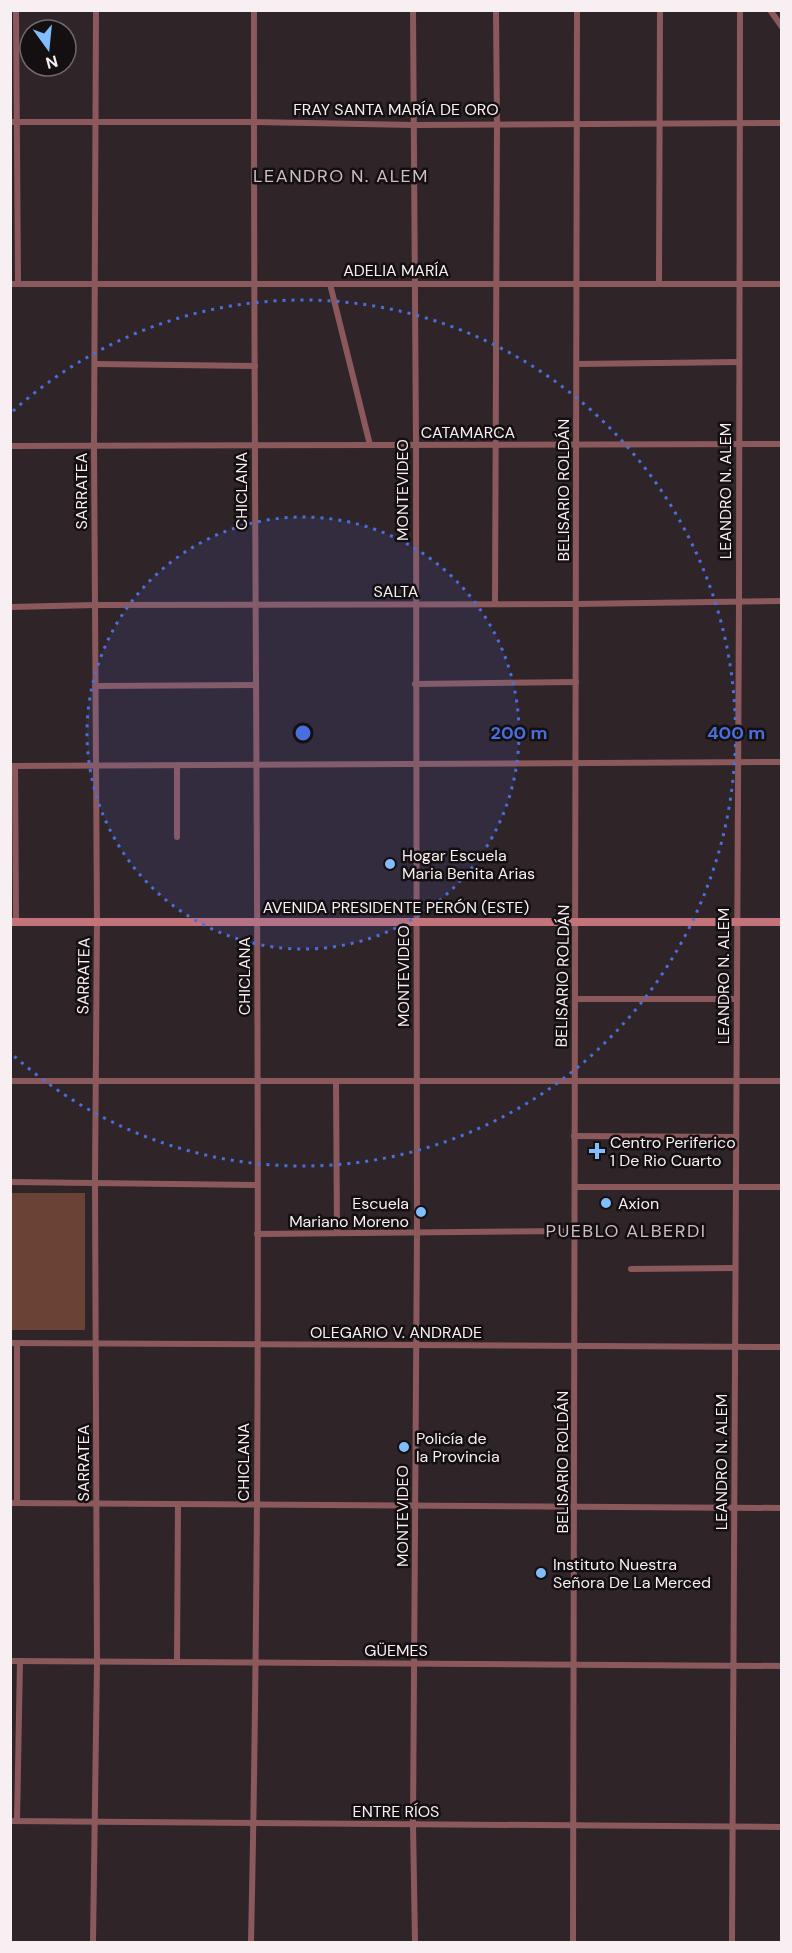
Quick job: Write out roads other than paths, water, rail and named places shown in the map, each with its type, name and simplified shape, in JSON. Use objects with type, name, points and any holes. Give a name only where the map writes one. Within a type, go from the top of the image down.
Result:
[{"type":"main road","name":"AVENIDA PRESIDENTE PERÓN (ESTE)","points":[[14,922],[782,922]]},
{"type":"street","points":[[14,284],[16,10]]},
{"type":"street","name":"SARRATEA","points":[[93,1942],[98,1662],[94,447],[96,10]]},
{"type":"street","name":"CHICLANA","points":[[251,1942],[257,1504],[258,923],[254,10]]},
{"type":"street","name":"MONTEVIDEO","points":[[413,10],[417,1232],[414,1942]]},
{"type":"street","points":[[495,604],[496,10]]},
{"type":"street","name":"BELISARIO ROLDÁN","points":[[573,1942],[577,10]]},
{"type":"street","points":[[659,283],[660,10]]},
{"type":"street","name":"LEANDRO N. ALEM","points":[[732,1942],[740,10]]},
{"type":"street","points":[[770,10],[782,27]]},
{"type":"street","name":"FRAY SANTA MARÍA DE ORO","points":[[14,122],[414,125],[782,123]]},
{"type":"street","name":"ADELIA MARÍA","points":[[14,284],[497,282],[782,284]]},
{"type":"street","points":[[330,284],[370,445]]},
{"type":"street","points":[[577,364],[739,362]]},
{"type":"street","points":[[94,364],[255,366]]},
{"type":"street","name":"CATAMARCA","points":[[10,446],[782,444]]},
{"type":"street","name":"SALTA","points":[[10,607],[782,601]]},
{"type":"street","points":[[415,684],[576,682]]},
{"type":"street","points":[[95,686],[256,685]]},
{"type":"street","points":[[14,922],[13,766],[782,762]]},
{"type":"street","points":[[177,765],[177,837]]},
{"type":"street","points":[[575,999],[737,999]]},
{"type":"street","points":[[10,1081],[782,1081]]},
{"type":"street","points":[[336,1081],[337,1233]]},
{"type":"street","points":[[574,1136],[736,1137]]},
{"type":"street","points":[[10,1182],[257,1185]]},
{"type":"street","points":[[574,1187],[782,1187]]},
{"type":"street","points":[[257,1234],[574,1231]]},
{"type":"street","points":[[631,1269],[735,1268]]},
{"type":"street","points":[[14,1343],[14,1503],[782,1508]]},
{"type":"street","name":"OLEGARIO V. ANDRADE","points":[[14,1343],[782,1347]]},
{"type":"street","points":[[177,1662],[178,1504]]},
{"type":"street","name":"GÜEMES","points":[[10,1661],[782,1666]]},
{"type":"street","points":[[14,1821],[20,1661]]},
{"type":"street","name":"ENTRE RÍOS","points":[[14,1821],[782,1827]]},
{"type":"place","name":"Hogar Escuela Maria Benita Arias","points":[[390,864]]},
{"type":"place","name":"Centro Periferico 1 De Rio Cuarto","points":[[597,1151]]},
{"type":"place","name":"Axion","points":[[606,1203]]},
{"type":"place","name":"Escuela Mariano Moreno","points":[[421,1212]]},
{"type":"place","name":"Policía de la Provincia","points":[[404,1447]]},
{"type":"place","name":"Instituto Nuestra Señora De La Merced","points":[[541,1573]]},
{"type":"district","name":"LEANDRO N. ALEM","points":[[341,176]]},
{"type":"district","name":"PUEBLO ALBERDI","points":[[626,1231]]}]
